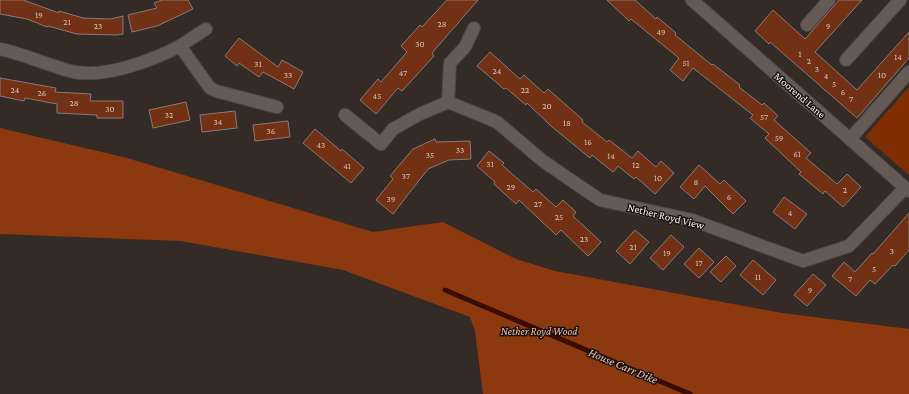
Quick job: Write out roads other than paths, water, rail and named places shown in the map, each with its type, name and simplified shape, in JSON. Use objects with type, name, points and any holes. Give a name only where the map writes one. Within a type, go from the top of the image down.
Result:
[{"type":"street","name":"Moorend Lane","points":[[692,0],[907,189]]},
{"type":"street","points":[[807,25],[829,0]]},
{"type":"street","points":[[846,60],[900,0]]},
{"type":"street","points":[[345,115],[381,144],[393,129],[420,114],[448,102],[450,63],[465,47],[474,28]]},
{"type":"street","points":[[0,49],[74,72],[94,72],[114,70],[162,55],[180,46],[206,29]]},
{"type":"street","points":[[180,46],[210,88],[216,91],[277,107]]},
{"type":"street","points":[[850,139],[909,72]]},
{"type":"street","name":"Nether Royd View","points":[[448,102],[496,122],[543,161],[600,200],[692,220],[803,260],[849,246],[907,189]]},
{"type":"waterway","name":"House Carr Dike","points":[[445,290],[690,394]]},
{"type":"park label","name":"Nether Royd Wood","points":[[539,331]]}]
